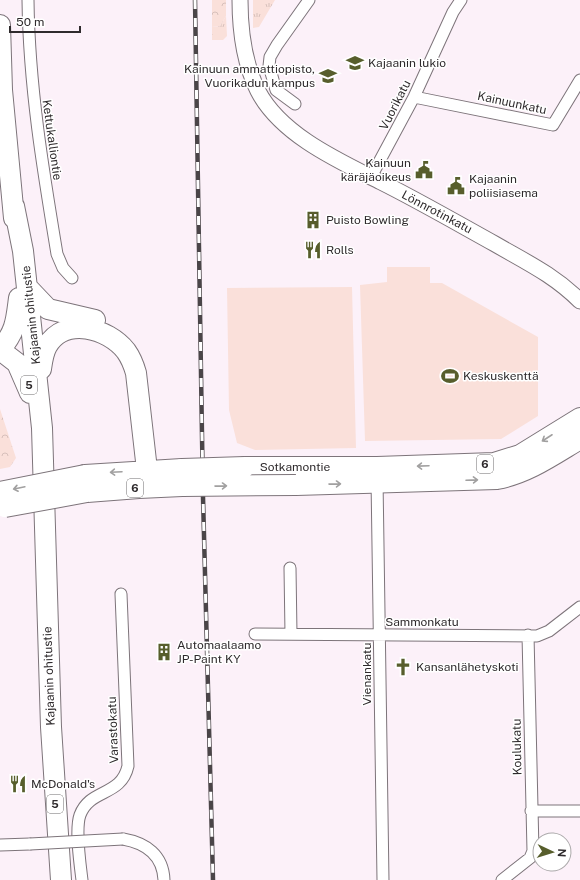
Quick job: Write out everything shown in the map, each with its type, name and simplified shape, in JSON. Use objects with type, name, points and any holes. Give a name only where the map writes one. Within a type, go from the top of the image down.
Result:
[{"type":"highway","name":"Kajaanin ohitustie","points":[[0,25],[2,90],[14,206],[14,251],[24,293],[34,389],[42,428],[42,472],[51,727],[61,880]]},
{"type":"highway","points":[[34,389],[12,358],[0,350],[12,335],[15,328],[24,293],[48,309],[108,324],[127,337],[137,348],[145,363],[151,387],[154,476]]},
{"type":"highway","points":[[34,389],[47,346],[59,333],[72,328],[89,329],[102,332],[118,343],[131,358],[136,373],[154,476]]},
{"type":"highway","name":"Sotkamontie","points":[[2,503],[86,483],[154,476],[296,485],[377,475],[494,464],[520,455],[580,418]]},
{"type":"highway","name":"Sotkamontie","points":[[182,478],[245,467],[377,475],[497,479],[529,470],[580,438]]},
{"type":"street","name":"Kettukalliontie","points":[[28,0],[34,105],[41,158],[57,254],[63,268],[72,278]]},
{"type":"street","name":"Lönnrotinkatu","points":[[240,0],[242,43],[258,92],[289,129],[370,177],[543,270],[580,301]]},
{"type":"street","points":[[295,104],[276,90],[269,62],[277,44],[309,0]]},
{"type":"street","name":"Vuorikatu","points":[[370,177],[414,97],[453,12],[461,0]]},
{"type":"street","name":"Kainuunkatu","points":[[414,97],[553,125],[580,80]]},
{"type":"street","name":"Vienankatu","points":[[377,475],[382,880]]},
{"type":"street","points":[[290,568],[291,634]]},
{"type":"street","name":"Varastokatu","points":[[82,880],[80,816],[82,810],[91,800],[118,785],[125,777],[128,766],[122,594]]},
{"type":"street","name":"Sammonkatu","points":[[255,634],[537,636],[548,631],[580,607]]},
{"type":"street","name":"Koulukatu","points":[[502,880],[530,858],[533,851],[528,635]]},
{"type":"street","points":[[532,811],[580,811]]},
{"type":"street","points":[[0,845],[123,839],[144,845],[159,858],[163,868],[164,880]]},
{"type":"green space","points":[[212,0],[226,0],[226,16],[220,26],[212,27]]},
{"type":"green space","points":[[253,0],[275,0],[259,27],[253,28]]},
{"type":"green space","points":[[226,16],[227,36],[223,40],[212,40],[212,27],[220,26]]},
{"type":"green space","name":"Keskuskenttä","points":[[387,267],[430,267],[430,283],[442,283],[538,337],[538,416],[501,439],[365,441],[360,285],[387,282]]},
{"type":"green space","points":[[352,287],[356,448],[255,450],[237,443],[229,410],[227,288]]},
{"type":"green space","points":[[0,409],[16,458],[10,467],[0,469]]},
{"type":"railway","points":[[195,0],[203,497],[213,880]]},
{"type":"place","name":"Kajaanin lukio","points":[[355,63]]},
{"type":"place","name":"Kainuun ammattiopisto, Vuorikadun kampus","points":[[328,76]]},
{"type":"place","name":"Kainuun käräjäoikeus","points":[[424,170]]},
{"type":"place","name":"Kajaanin poliisiasema","points":[[456,186]]},
{"type":"place","name":"Puisto Bowling","points":[[313,220]]},
{"type":"place","name":"Rolls","points":[[313,250]]},
{"type":"place","name":"Keskuskenttä","points":[[450,376]]},
{"type":"place","name":"Automaalaamo JP-Paint KY","points":[[164,652]]},
{"type":"place","name":"Kansanlähetyskoti","points":[[403,667]]},
{"type":"place","name":"McDonald's","points":[[18,784]]}]
